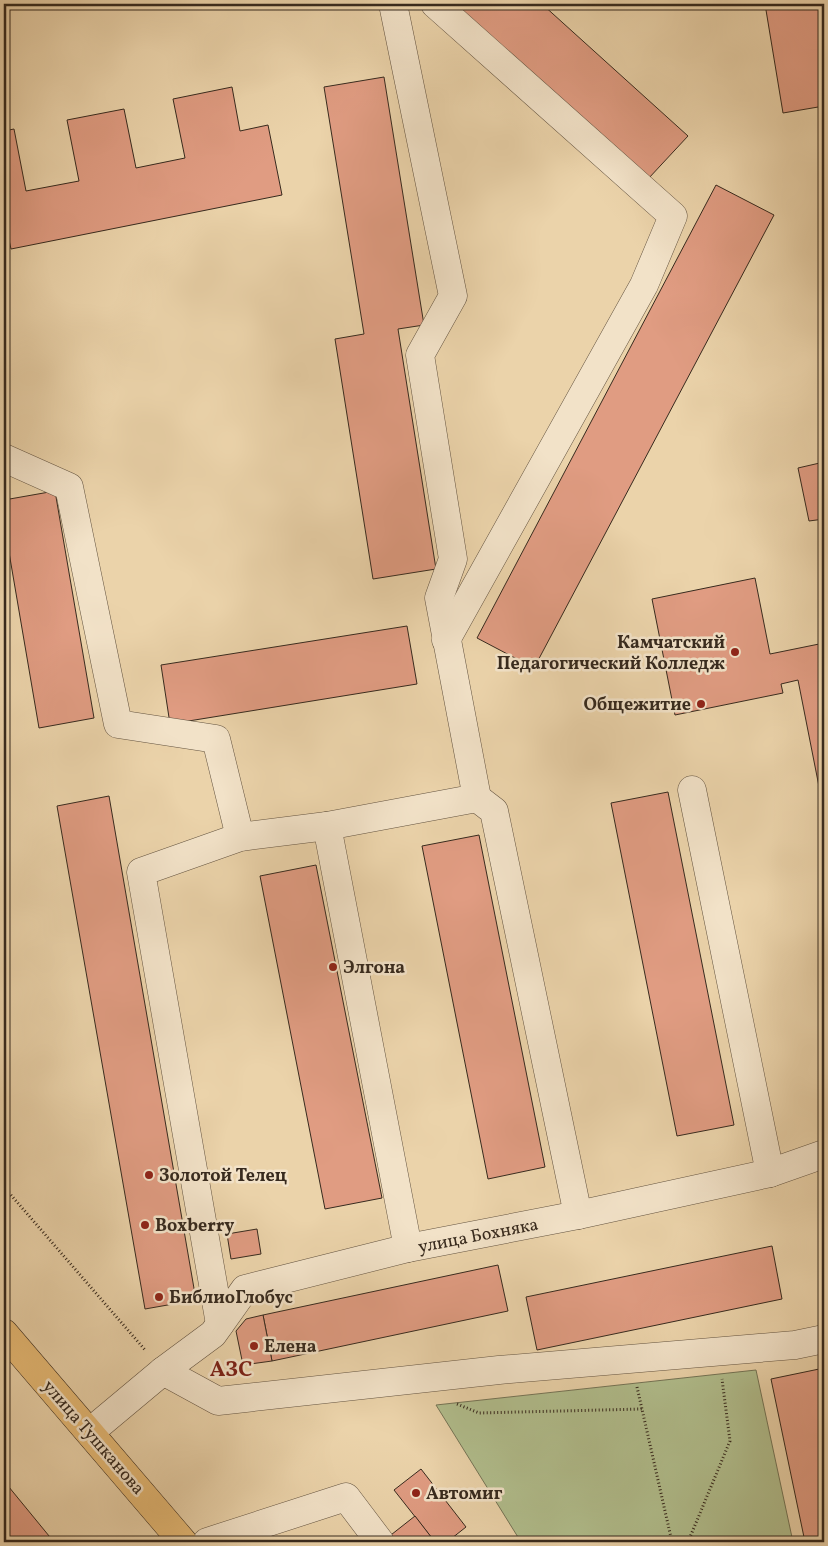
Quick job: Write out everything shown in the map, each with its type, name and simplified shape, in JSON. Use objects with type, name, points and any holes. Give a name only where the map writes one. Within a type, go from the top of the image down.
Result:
[{"type":"main road","name":"улица Тушканова","points":[[4,1333],[183,1542]]},
{"type":"street","points":[[392,4],[453,296],[420,355],[453,559],[439,598],[477,798],[494,811],[578,1216]]},
{"type":"street","points":[[435,4],[673,216],[644,285],[446,640]]},
{"type":"street","points":[[4,458],[69,487],[118,724],[216,739],[240,837]]},
{"type":"street","points":[[692,790],[770,1173]]},
{"type":"street","points":[[220,1324],[141,872],[240,837],[327,826],[477,798]]},
{"type":"street","points":[[327,826],[408,1248]]},
{"type":"street","name":"улица Бохняка","points":[[90,1432],[163,1371],[213,1334],[245,1289],[408,1248],[578,1216],[770,1173],[824,1154]]},
{"type":"street","points":[[163,1371],[218,1401],[499,1370],[795,1345],[824,1339]]},
{"type":"street","points":[[207,1542],[346,1497],[380,1542]]},
{"type":"path","points":[[4,1187],[163,1371]]},
{"type":"path","points":[[688,1542],[730,1441],[718,1352]]},
{"type":"path","points":[[630,1359],[672,1542]]},
{"type":"path","points":[[455,1403],[479,1413],[642,1409]]},
{"type":"green space","points":[[756,1370],[793,1542],[521,1542],[436,1405]]},
{"type":"building","points":[[455,4],[542,4],[688,136],[648,179]]},
{"type":"building","points":[[765,4],[824,4],[824,106],[783,113]]},
{"type":"building","points":[[384,77],[424,325],[398,329],[436,569],[373,579],[335,339],[364,334],[324,87]]},
{"type":"building","points":[[232,87],[240,131],[268,125],[282,195],[11,249],[4,217],[4,131],[14,129],[26,191],[79,181],[67,120],[124,109],[136,168],[185,158],[173,99]]},
{"type":"building","points":[[716,185],[774,215],[534,668],[477,638]]},
{"type":"building","points":[[824,462],[824,519],[809,521],[798,468]]},
{"type":"building","points":[[55,491],[94,718],[39,728],[4,523],[4,500]]},
{"type":"building","name":"Общежитие","points":[[755,578],[770,654],[824,643],[824,812],[798,680],[781,684],[783,693],[675,715],[652,599]]},
{"type":"building","points":[[407,626],[417,684],[170,724],[161,665]]},
{"type":"building","points":[[668,792],[734,1125],[677,1136],[611,803]]},
{"type":"building","points":[[109,796],[196,1300],[145,1309],[57,806]]},
{"type":"building","points":[[479,835],[545,1167],[488,1179],[422,846]]},
{"type":"building","points":[[316,865],[382,1198],[325,1209],[260,876]]},
{"type":"building","points":[[257,1229],[261,1254],[231,1259],[227,1234]]},
{"type":"building","points":[[772,1246],[782,1299],[537,1350],[526,1297]]},
{"type":"building","points":[[498,1265],[508,1311],[272,1361],[263,1315]]},
{"type":"building","name":"Елена","points":[[263,1315],[272,1361],[243,1365],[236,1331],[246,1319]]},
{"type":"building","points":[[824,1368],[824,1542],[805,1542],[771,1379]]},
{"type":"building","points":[[421,1469],[466,1527],[447,1542],[435,1542],[394,1490]]},
{"type":"building","points":[[4,1481],[54,1542],[4,1542]]},
{"type":"building","points":[[415,1516],[435,1542],[382,1542]]},
{"type":"place","name":"Камчатский Педагогический Колледж","points":[[735,652]]},
{"type":"place","name":"Общежитие","points":[[701,704]]},
{"type":"place","name":"Элгона","points":[[333,967]]},
{"type":"place","name":"Золотой Телец","points":[[149,1175]]},
{"type":"place","name":"Boxberry","points":[[145,1225]]},
{"type":"place","name":"БиблиоГлобус","points":[[159,1297]]},
{"type":"place","name":"Елена","points":[[254,1346]]},
{"type":"place","name":"Автомиг","points":[[416,1493]]},
{"type":"district","name":"АЗС","points":[[231,1368]]}]
